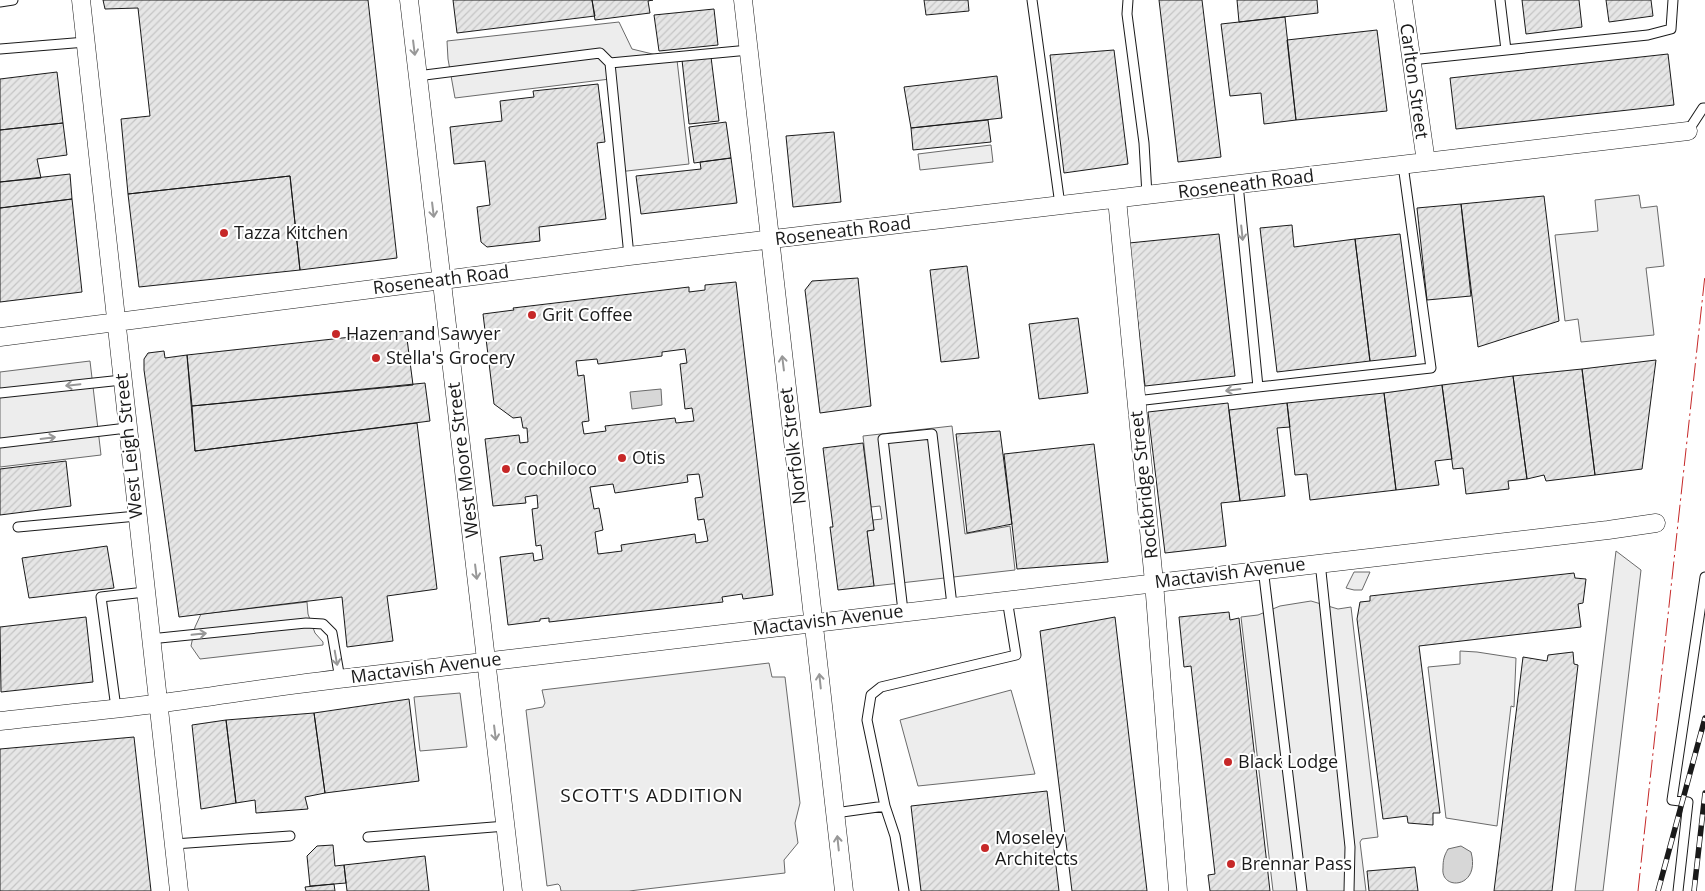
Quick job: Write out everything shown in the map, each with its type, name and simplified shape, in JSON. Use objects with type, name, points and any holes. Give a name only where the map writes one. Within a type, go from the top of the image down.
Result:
[{"type":"street","name":"West Leigh Street","points":[[81,0],[179,891]]},
{"type":"street","name":"West Moore Street","points":[[408,0],[513,891]]},
{"type":"street","name":"Norfolk Street","points":[[743,0],[844,891]]},
{"type":"street","name":"Carlton Street","points":[[1403,0],[1426,162]]},
{"type":"street","name":"Roseneath Road","points":[[0,338],[629,256],[1688,131]]},
{"type":"street","name":"Rockbridge Street","points":[[1116,198],[1154,582],[1178,891]]},
{"type":"street","name":"Mactavish Avenue","points":[[0,722],[814,621],[1656,523]]},
{"type":"lane","points":[[0,2],[13,0]]},
{"type":"lane","points":[[1032,0],[1060,205]]},
{"type":"lane","points":[[1128,0],[1127,14],[1144,143],[1147,195]]},
{"type":"lane","points":[[1500,0],[1506,50]]},
{"type":"lane","points":[[1411,60],[1648,35],[1671,28],[1673,0]]},
{"type":"lane","points":[[0,49],[86,42]]},
{"type":"lane","points":[[610,63],[749,50]]},
{"type":"lane","points":[[418,76],[600,53],[610,63],[629,256]]},
{"type":"lane","points":[[1688,131],[1703,108],[1705,108]]},
{"type":"lane","points":[[1136,401],[1430,368],[1403,165]]},
{"type":"lane","points":[[1238,184],[1258,387]]},
{"type":"lane","points":[[0,393],[122,380]]},
{"type":"lane","points":[[0,443],[127,428]]},
{"type":"lane","points":[[903,611],[883,439],[912,436],[932,434],[952,606]]},
{"type":"lane","points":[[18,527],[137,516]]},
{"type":"lane","points":[[1320,562],[1350,847],[1348,891]]},
{"type":"lane","points":[[1263,568],[1302,891]]},
{"type":"lane","points":[[1678,891],[1688,802],[1672,800],[1705,577]]},
{"type":"lane","points":[[116,708],[101,597],[145,592]]},
{"type":"lane","points":[[904,891],[895,836],[885,806],[867,720],[871,695],[881,687],[1016,655],[1007,599]]},
{"type":"lane","points":[[150,639],[306,623],[323,624],[332,633],[340,679]]},
{"type":"lane","points":[[835,813],[885,806]]},
{"type":"lane","points":[[368,837],[506,826]]},
{"type":"lane","points":[[174,844],[290,836]]},
{"type":"shaded area","points":[[619,22],[632,49],[677,60],[689,164],[618,172],[610,79],[455,98],[448,59],[447,41]]},
{"type":"shaded area","points":[[991,145],[993,162],[920,170],[918,154]]},
{"type":"shaded area","points":[[1639,195],[1641,208],[1657,206],[1664,266],[1646,268],[1654,335],[1581,342],[1578,319],[1565,321],[1555,235],[1598,231],[1595,200]]},
{"type":"shaded area","points":[[90,361],[101,455],[0,467],[0,372]]},
{"type":"shaded area","points":[[661,389],[662,405],[632,409],[630,392]]},
{"type":"shaded area","points":[[952,426],[965,534],[1010,526],[1015,570],[874,586],[867,531],[874,530],[873,520],[882,519],[880,506],[871,507],[863,436]]},
{"type":"shaded area","points":[[1616,551],[1641,570],[1603,891],[1575,891]]},
{"type":"shaded area","points":[[1354,572],[1370,572],[1362,590],[1346,588]]},
{"type":"shaded area","points":[[1311,601],[1338,609],[1351,607],[1378,837],[1362,839],[1360,842],[1366,891],[1273,891],[1241,617],[1258,615],[1280,606]]},
{"type":"shaded area","points":[[307,602],[308,614],[315,633],[323,642],[323,645],[200,659],[191,646],[195,627],[201,614]]},
{"type":"shaded area","points":[[1460,651],[1516,658],[1514,707],[1511,706],[1497,826],[1446,818],[1428,667],[1460,664]]},
{"type":"shaded area","points":[[769,663],[772,677],[785,677],[800,803],[795,823],[798,843],[784,860],[785,873],[629,891],[561,891],[558,884],[547,886],[526,710],[543,707],[545,703],[542,690]]},
{"type":"shaded area","points":[[1011,690],[1035,774],[918,786],[900,720]]},
{"type":"shaded area","points":[[460,693],[467,747],[420,751],[414,697]]},
{"type":"shaded area","points":[[1461,846],[1471,852],[1473,864],[1466,879],[1453,883],[1444,875],[1444,860],[1448,849]]},
{"type":"building","points":[[103,0],[368,0],[397,258],[300,270],[290,176],[128,194],[121,119],[150,116],[138,8],[105,9]]},
{"type":"building","points":[[453,0],[592,0],[595,16],[457,33]]},
{"type":"building","points":[[592,0],[653,0],[648,1],[650,13],[595,20]]},
{"type":"building","points":[[924,0],[968,0],[969,11],[926,15]]},
{"type":"building","points":[[1159,0],[1202,0],[1221,157],[1178,162]]},
{"type":"building","points":[[1237,0],[1317,0],[1318,13],[1239,22]]},
{"type":"building","points":[[1522,0],[1579,0],[1582,27],[1526,34]]},
{"type":"building","points":[[1606,0],[1651,0],[1653,16],[1609,22]]},
{"type":"building","points":[[714,9],[718,45],[659,51],[654,15]]},
{"type":"building","points":[[1285,17],[1296,120],[1264,124],[1261,93],[1230,96],[1221,24]]},
{"type":"building","points":[[1377,30],[1387,111],[1296,120],[1287,40]]},
{"type":"building","points":[[1114,50],[1128,164],[1064,173],[1050,55]]},
{"type":"building","points":[[1668,54],[1674,105],[1456,129],[1450,78]]},
{"type":"building","points":[[711,57],[719,121],[689,124],[682,60]]},
{"type":"building","points":[[57,72],[63,123],[0,130],[0,79]]},
{"type":"building","points":[[997,76],[1002,118],[911,128],[904,87]]},
{"type":"building","points":[[598,84],[605,142],[597,143],[606,219],[539,227],[540,241],[487,247],[481,242],[477,207],[490,205],[485,161],[454,164],[450,127],[502,121],[500,101],[534,97],[533,91]]},
{"type":"building","points":[[988,120],[991,142],[913,150],[911,128]]},
{"type":"building","points":[[726,122],[731,158],[694,163],[689,127]]},
{"type":"building","points":[[63,123],[67,155],[37,159],[41,178],[0,182],[0,130]]},
{"type":"building","points":[[834,132],[841,202],[793,207],[786,136]]},
{"type":"building","points":[[731,158],[737,203],[641,214],[636,176],[701,169],[700,162]]},
{"type":"building","points":[[70,174],[72,199],[0,208],[0,182]]},
{"type":"building","points":[[290,176],[300,270],[139,287],[128,194]]},
{"type":"building","points":[[1544,196],[1559,321],[1478,347],[1461,204]]},
{"type":"building","points":[[72,199],[82,292],[0,302],[0,208]]},
{"type":"building","points":[[1461,204],[1471,296],[1427,300],[1417,208]]},
{"type":"building","points":[[1292,225],[1294,247],[1355,239],[1370,361],[1277,372],[1260,228]]},
{"type":"building","points":[[1219,234],[1235,376],[1145,386],[1129,243]]},
{"type":"building","points":[[1400,234],[1416,356],[1370,361],[1355,239]]},
{"type":"building","points":[[967,266],[979,358],[941,362],[930,270]]},
{"type":"building","points":[[858,278],[871,406],[820,413],[805,290],[812,281]]},
{"type":"building","name":"Otis","points":[[736,282],[773,595],[743,599],[742,594],[722,597],[723,602],[549,622],[549,618],[508,625],[500,557],[533,553],[534,561],[543,559],[541,545],[536,546],[532,509],[538,508],[537,495],[525,497],[526,503],[493,506],[485,439],[519,435],[520,443],[528,442],[527,428],[523,428],[521,417],[513,418],[494,404],[483,314],[514,310],[513,308],[689,287],[689,292],[705,290],[705,285]],"holes":[[[685,349],[687,363],[680,364],[685,409],[692,408],[694,421],[676,423],[675,418],[605,426],[606,431],[584,434],[582,422],[589,421],[584,375],[578,376],[576,361],[597,359],[598,364],[662,356],[662,352]],[[699,474],[703,497],[695,498],[698,520],[704,519],[708,541],[696,543],[695,534],[621,545],[622,551],[598,554],[595,532],[603,530],[599,508],[594,509],[590,487],[613,484],[615,493],[688,482],[687,475]]]},
{"type":"building","points":[[1078,318],[1088,393],[1039,399],[1029,324]]},
{"type":"building","points":[[406,331],[413,385],[192,406],[187,355]]},
{"type":"building","points":[[164,351],[165,358],[187,355],[195,451],[417,423],[437,589],[387,596],[393,641],[347,647],[342,597],[179,617],[144,370],[144,359],[148,353]]},
{"type":"building","points":[[1656,360],[1642,469],[1595,475],[1582,369]]},
{"type":"building","points":[[1582,369],[1595,475],[1546,481],[1544,475],[1527,479],[1513,376]]},
{"type":"building","points":[[1513,376],[1527,479],[1508,481],[1509,489],[1466,494],[1463,468],[1453,469],[1442,385]]},
{"type":"building","points":[[425,383],[430,421],[195,451],[192,406]]},
{"type":"building","points":[[1442,385],[1452,459],[1435,461],[1439,485],[1396,490],[1384,393]]},
{"type":"building","points":[[1384,393],[1396,490],[1310,500],[1307,474],[1295,475],[1287,403]]},
{"type":"building","points":[[1228,403],[1240,501],[1221,503],[1226,546],[1165,553],[1148,412]]},
{"type":"building","points":[[1287,403],[1290,427],[1277,428],[1285,496],[1240,501],[1229,410]]},
{"type":"building","points":[[1000,431],[1012,524],[967,533],[956,434]]},
{"type":"building","points":[[863,443],[874,530],[867,531],[874,586],[838,590],[830,527],[833,527],[823,448]]},
{"type":"building","points":[[1094,444],[1108,562],[1017,569],[1004,454]]},
{"type":"building","points":[[66,461],[71,506],[0,515],[0,469]]},
{"type":"building","points":[[107,546],[114,588],[29,598],[22,558]]},
{"type":"building","points":[[1574,573],[1575,578],[1586,579],[1583,603],[1578,604],[1581,627],[1419,646],[1440,813],[1433,813],[1433,825],[1408,823],[1407,816],[1383,819],[1357,619],[1360,602],[1370,601],[1370,596]]},
{"type":"building","points":[[1229,612],[1230,620],[1239,618],[1270,891],[1210,891],[1208,875],[1215,874],[1191,666],[1184,667],[1179,617]]},
{"type":"building","points":[[86,617],[93,682],[1,692],[0,627]]},
{"type":"building","points":[[1115,617],[1147,891],[1072,891],[1040,631]]},
{"type":"building","points":[[1573,652],[1574,664],[1578,665],[1552,891],[1494,891],[1523,657],[1547,661],[1548,655]]},
{"type":"building","points":[[409,699],[419,781],[325,793],[314,713]]},
{"type":"building","points":[[314,713],[325,793],[305,797],[308,809],[256,813],[255,800],[236,803],[226,720]]},
{"type":"building","points":[[226,720],[236,803],[201,809],[192,725]]},
{"type":"building","points":[[134,737],[151,891],[0,891],[0,749]]},
{"type":"building","name":"Moseley Architects","points":[[1047,791],[1059,891],[921,891],[911,806]]},
{"type":"building","points":[[333,845],[335,866],[344,865],[346,883],[310,886],[307,856],[317,846]]},
{"type":"building","points":[[425,856],[429,891],[347,891],[344,865]]},
{"type":"building","points":[[1415,867],[1418,891],[1369,891],[1367,871]]},
{"type":"building","points":[[334,884],[335,891],[306,891],[305,887]]},
{"type":"railway","points":[[1658,891],[1705,718]]},
{"type":"railway","points":[[1694,891],[1705,793]]},
{"type":"power","points":[[1638,891],[1705,275]]},
{"type":"place","name":"Tazza Kitchen","points":[[224,233]]},
{"type":"place","name":"Grit Coffee","points":[[532,315]]},
{"type":"place","name":"Hazen and Sawyer","points":[[336,334]]},
{"type":"place","name":"Stella's Grocery","points":[[376,358]]},
{"type":"place","name":"Otis","points":[[622,458]]},
{"type":"place","name":"Cochiloco","points":[[506,469]]},
{"type":"place","name":"Black Lodge","points":[[1228,762]]},
{"type":"place","name":"Moseley Architects","points":[[985,848]]},
{"type":"place","name":"Brennar Pass","points":[[1231,864]]},
{"type":"district","name":"SCOTT'S ADDITION","points":[[652,795]]}]
